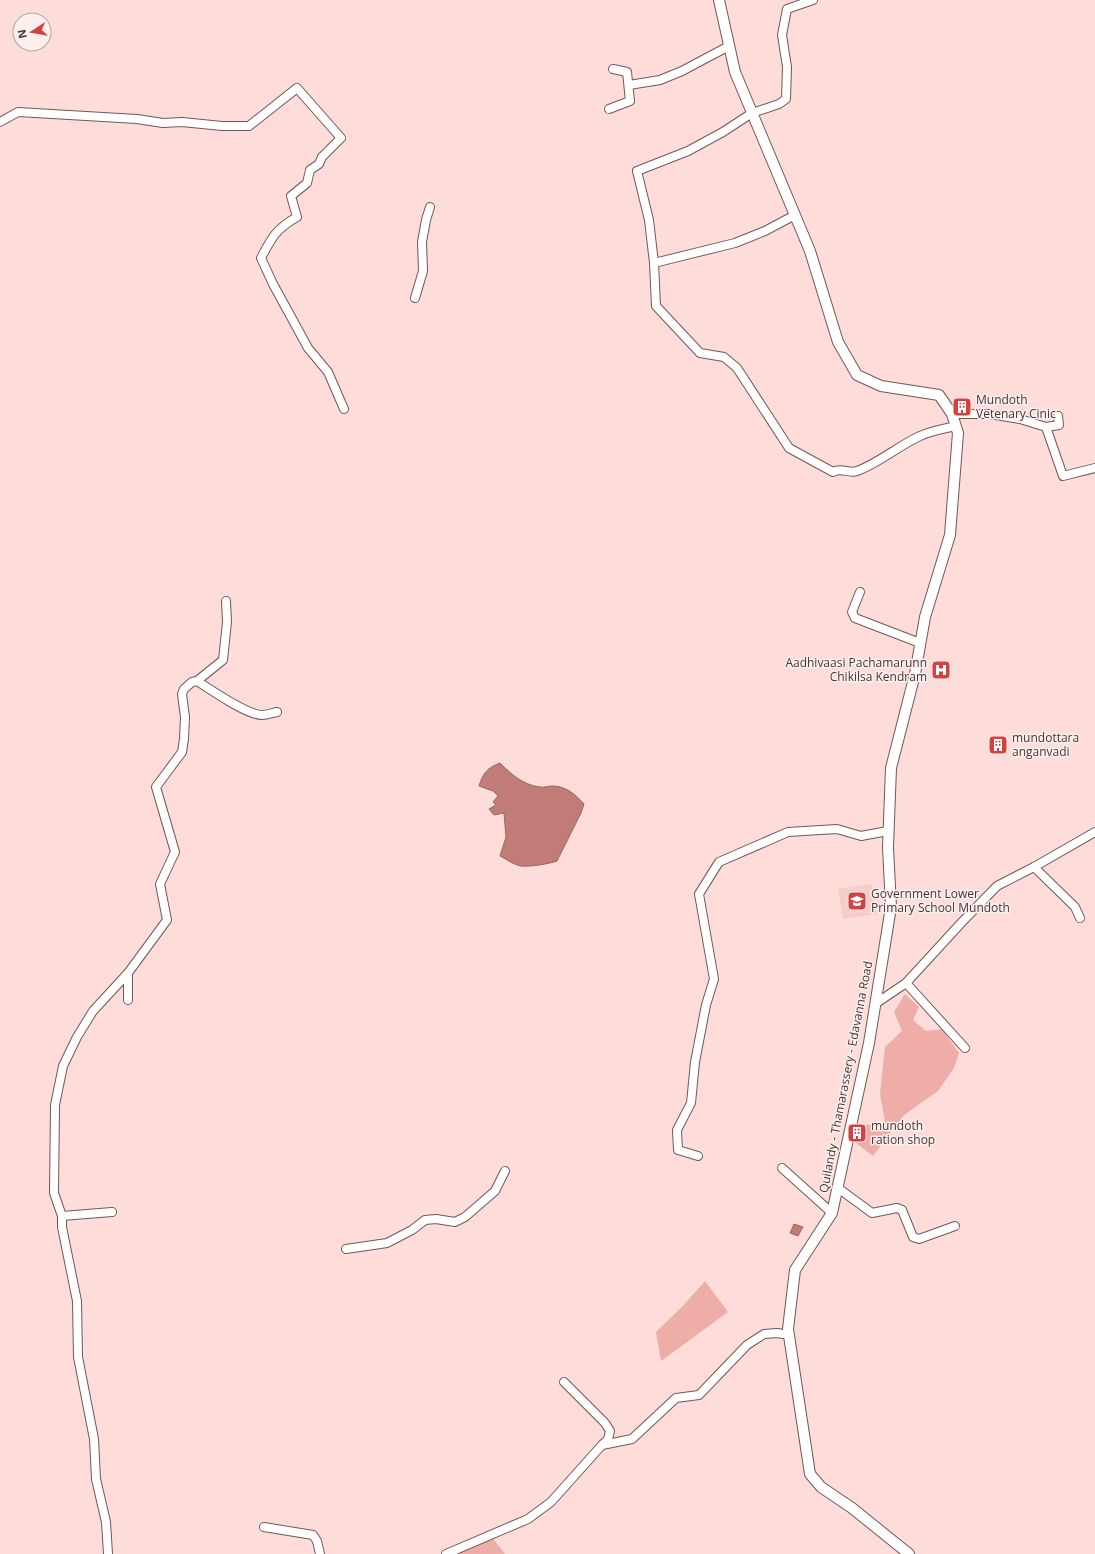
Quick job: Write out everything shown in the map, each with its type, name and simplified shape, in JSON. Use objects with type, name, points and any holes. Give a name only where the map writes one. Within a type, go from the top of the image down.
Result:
[{"type":"main road","name":"Quilandy - Thamarassery - Edavanna Road","points":[[719,0],[735,72],[810,251],[838,342],[857,375],[881,386],[939,394],[952,414],[958,433],[950,535],[925,617],[915,674],[891,768],[888,831],[891,907],[869,1043],[832,1213],[795,1270],[788,1329],[810,1474],[821,1487],[852,1508],[909,1554]]},
{"type":"street","points":[[813,0],[787,9],[782,35],[787,67],[786,98],[779,104],[752,113],[704,144],[637,171],[649,220],[654,263],[656,306],[700,353],[724,357],[737,368],[789,448],[833,472],[837,469],[855,472],[919,436],[956,426]]},
{"type":"street","points":[[629,85],[660,80],[682,71],[728,46]]},
{"type":"street","points":[[609,110],[630,101],[627,72],[613,69]]},
{"type":"street","points":[[0,122],[18,112],[136,119],[163,123],[182,122],[222,126],[249,126],[297,88],[341,138],[322,157],[319,164],[310,170],[307,182],[291,196],[297,217],[285,224],[272,236],[261,258],[273,284],[308,348],[328,372],[344,409]]},
{"type":"street","points":[[416,298],[424,271],[422,242],[430,208]]},
{"type":"street","points":[[654,263],[735,243],[765,231],[795,215]]},
{"type":"street","points":[[952,414],[990,414],[1020,419],[1046,427],[1059,425],[1058,416]]},
{"type":"street","points":[[1046,427],[1063,476],[1095,468]]},
{"type":"street","points":[[860,592],[852,612],[855,618],[920,643]]},
{"type":"street","points":[[108,1554],[106,1522],[96,1479],[94,1439],[78,1357],[77,1301],[62,1227],[62,1216],[54,1193],[55,1105],[64,1066],[77,1037],[93,1011],[128,973],[167,920],[160,884],[175,852],[156,787],[182,752],[185,717],[182,694],[184,689],[192,682],[197,681],[223,660],[227,622],[226,601]]},
{"type":"street","points":[[197,681],[235,705],[253,713],[261,715],[277,712]]},
{"type":"street","points":[[698,1156],[678,1150],[677,1130],[683,1115],[691,1103],[696,1055],[706,1005],[714,979],[699,894],[719,862],[788,832],[837,829],[861,836],[888,831]]},
{"type":"street","points":[[875,1004],[906,983],[997,886],[1034,867],[1095,832]]},
{"type":"street","points":[[1034,867],[1075,907],[1080,918]]},
{"type":"street","points":[[128,973],[128,1000]]},
{"type":"street","points":[[906,983],[965,1048]]},
{"type":"street","points":[[782,1168],[832,1213]]},
{"type":"street","points":[[346,1249],[387,1242],[412,1230],[424,1220],[436,1219],[455,1222],[465,1217],[495,1191],[505,1170]]},
{"type":"street","points":[[838,1188],[872,1213],[897,1208],[902,1210],[913,1237],[919,1240],[955,1226]]},
{"type":"street","points":[[62,1216],[112,1212]]},
{"type":"street","points":[[602,1445],[632,1440],[676,1398],[699,1395],[747,1345],[764,1334],[777,1333],[789,1335]]},
{"type":"street","points":[[446,1554],[528,1518],[551,1502],[608,1439],[610,1431],[605,1423],[564,1382]]},
{"type":"street","points":[[264,1527],[313,1535],[317,1541],[320,1554]]},
{"type":"shaded area","points":[[500,763],[513,775],[528,784],[542,787],[562,787],[574,794],[584,804],[557,861],[539,865],[521,866],[500,856],[506,837],[504,813],[494,815],[489,809],[496,805],[493,802],[498,796],[493,791],[479,786],[486,772]]},
{"type":"shaded area","name":"Government Lower Primary School Mundoth","points":[[872,884],[877,914],[843,919],[838,889]]},
{"type":"shaded area","points":[[905,994],[919,1007],[913,1020],[926,1031],[942,1029],[959,1053],[954,1068],[938,1091],[904,1115],[873,1156],[847,1136],[861,1126],[885,1122],[880,1094],[885,1047],[902,1031],[894,1012]]},
{"type":"shaded area","points":[[794,1224],[803,1227],[798,1236],[790,1233]]},
{"type":"shaded area","points":[[705,1281],[728,1312],[661,1361],[656,1332],[682,1307]]},
{"type":"shaded area","points":[[491,1536],[505,1554],[450,1554]]},
{"type":"place","name":"Mundoth Vetenary Cinic","points":[[962,407]]},
{"type":"place","name":"Aadhivaasi Pachamarunn Chikilsa Kendram","points":[[941,670]]},
{"type":"place","name":"mundottara anganvadi","points":[[998,745]]},
{"type":"place","name":"Government Lower Primary School Mundoth","points":[[857,901]]},
{"type":"place","name":"mundoth ration shop","points":[[857,1133]]}]
